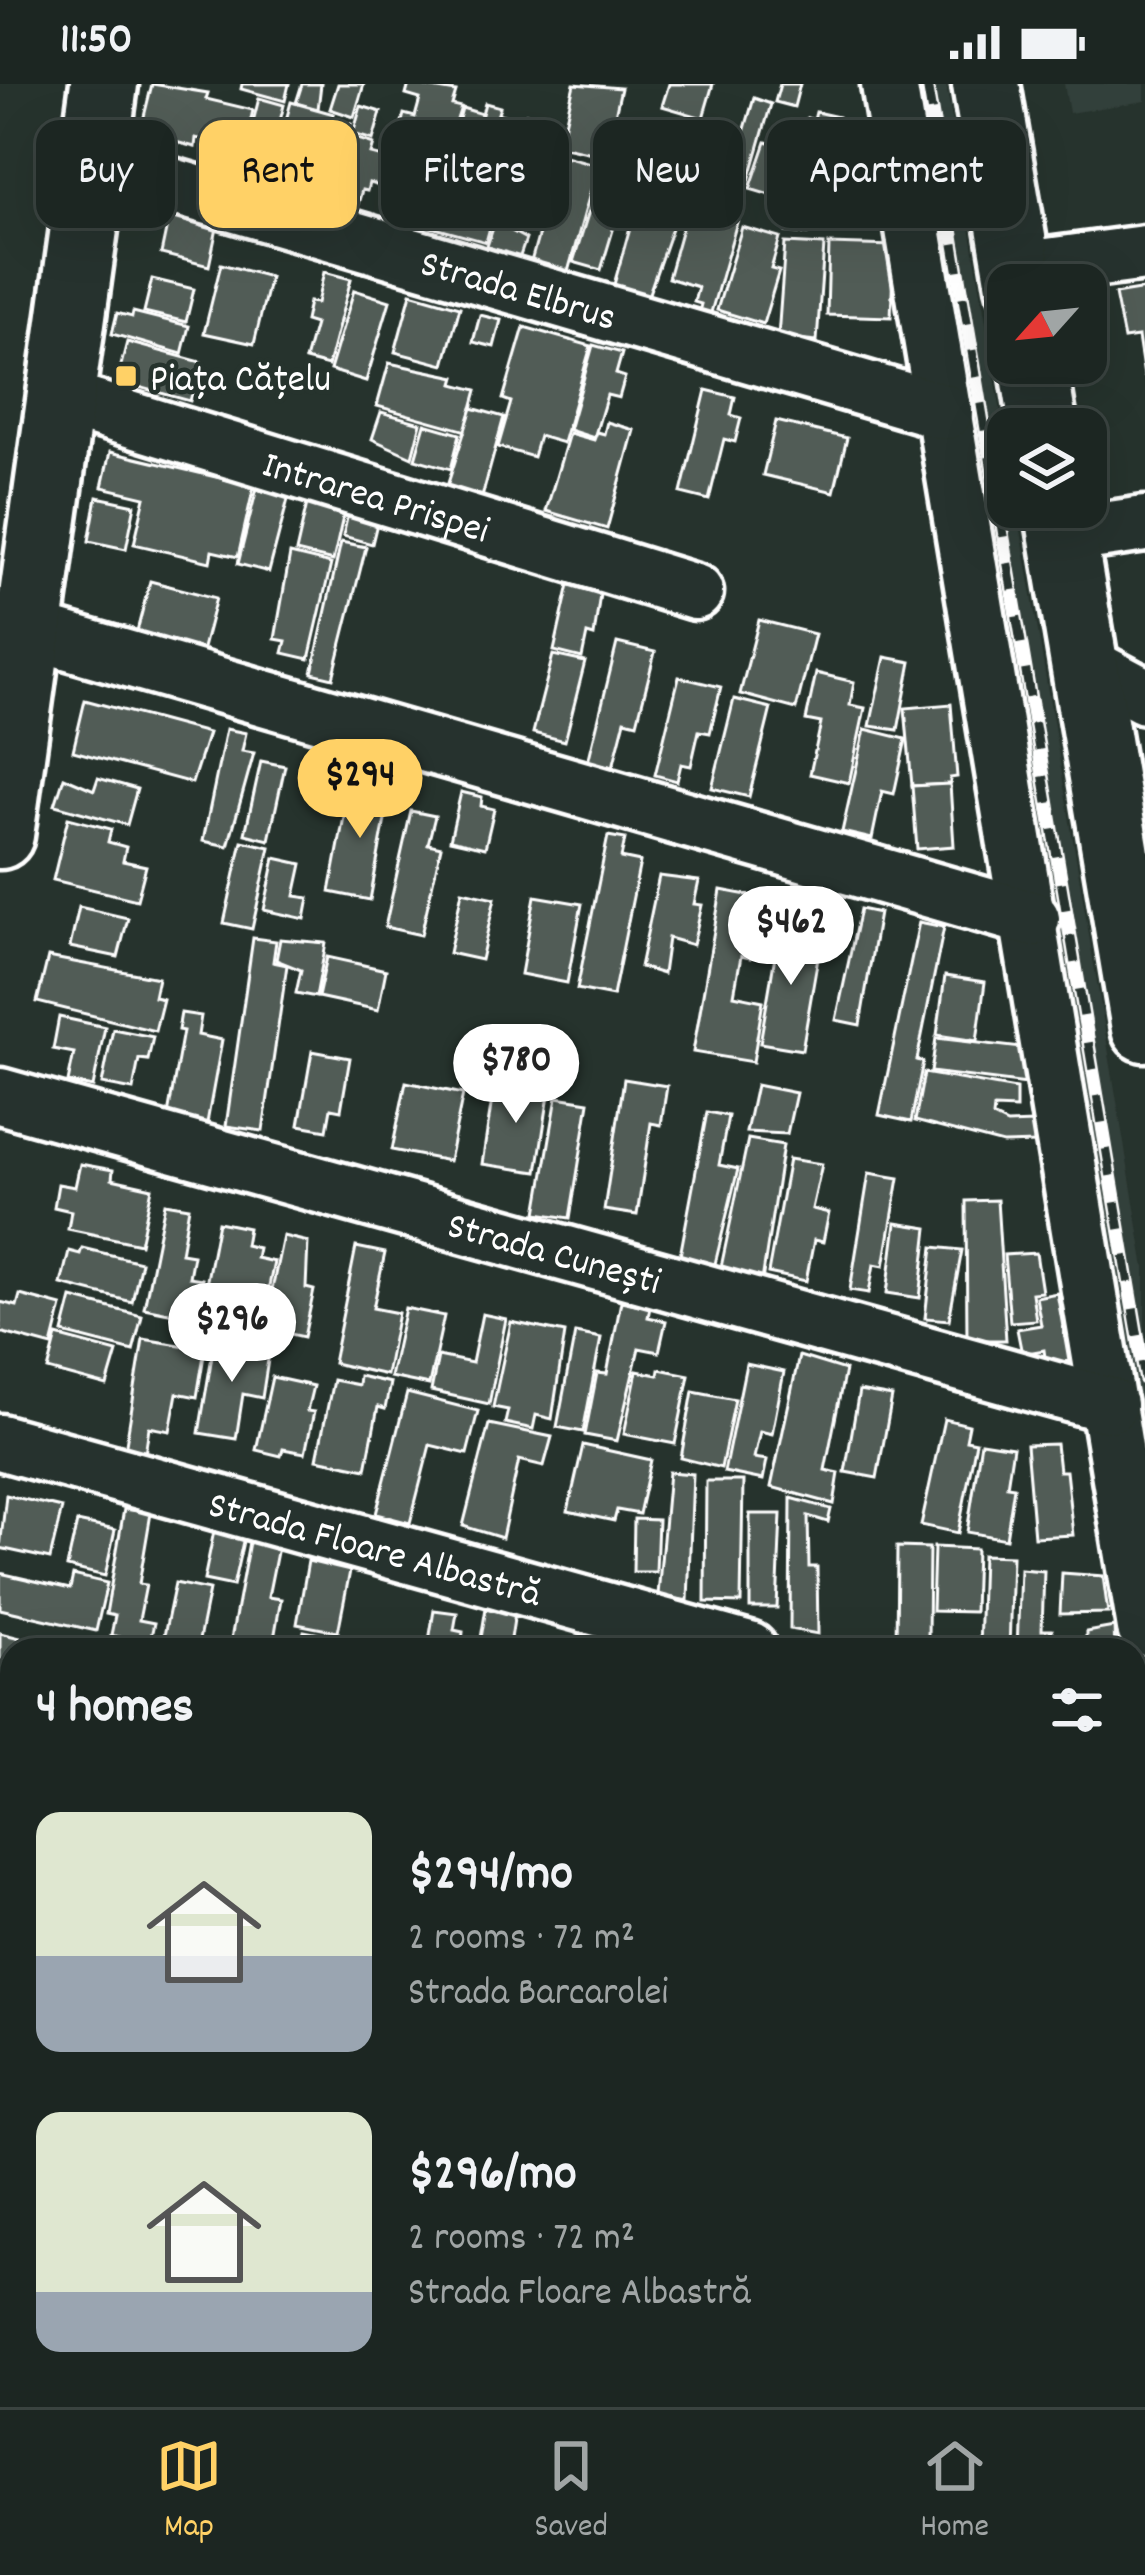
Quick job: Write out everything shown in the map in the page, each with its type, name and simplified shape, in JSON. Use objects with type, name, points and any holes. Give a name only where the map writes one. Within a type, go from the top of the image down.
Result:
[{"type":"main road","points":[[99,120],[104,84]]},
{"type":"main road","points":[[986,84],[1017,264]]},
{"type":"main road","points":[[1,819],[28,630],[20,545],[61,398],[84,228]]},
{"type":"main road","points":[[1061,528],[1085,664],[1132,855],[1145,1028]]},
{"type":"street","points":[[889,84],[1032,919],[1145,1628]]},
{"type":"street","name":"Strada Elbrus","points":[[175,187],[945,412]]},
{"type":"street","points":[[1090,264],[1145,253]]},
{"type":"street","name":"Intrarea Prispei","points":[[61,398],[695,592]]},
{"type":"street","points":[[1107,523],[1145,524]]},
{"type":"street","points":[[28,630],[1032,919]]},
{"type":"street","points":[[1085,664],[1145,696]]},
{"type":"street","name":"Strada Cunești","points":[[0,1096],[1108,1405]]},
{"type":"street","name":"Strada Floare Albastră","points":[[0,1442],[706,1638]]},
{"type":"shaded area","points":[[901,84],[946,84],[952,120],[907,120]]},
{"type":"shaded area","points":[[1064,84],[1145,84],[1145,101],[1069,113]]},
{"type":"shaded area","points":[[925,228],[970,228],[987,329],[987,384],[996,384],[1000,408],[987,408],[987,528],[1021,528],[1145,1268],[1145,1577]]},
{"type":"building","points":[[152,84],[208,93],[206,99],[253,110],[251,120],[199,120],[195,147],[175,142],[175,120],[143,120]]},
{"type":"building","points":[[242,84],[289,84],[285,101],[241,89]]},
{"type":"building","points":[[302,84],[321,84],[318,109],[296,103]]},
{"type":"building","points":[[338,84],[364,84],[354,117],[330,109]]},
{"type":"building","points":[[409,84],[456,92],[452,105],[461,107],[457,120],[402,120],[404,114],[415,117],[420,99],[406,95]]},
{"type":"building","points":[[574,84],[621,88],[614,120],[593,120],[593,153],[569,148],[566,120]]},
{"type":"building","points":[[669,84],[713,84],[703,118],[662,106]]},
{"type":"building","points":[[780,84],[800,84],[794,107],[775,102]]},
{"type":"building","points":[[259,98],[284,105],[280,120],[254,120]]},
{"type":"building","points":[[754,98],[771,104],[743,201],[743,136]]},
{"type":"building","points":[[291,102],[334,114],[332,120],[286,120]]},
{"type":"building","points":[[485,103],[500,107],[496,120],[459,120],[462,108],[482,114]]},
{"type":"building","points":[[361,106],[381,112],[373,140],[357,135]]},
{"type":"building","points":[[816,112],[838,117],[838,120],[814,120]]},
{"type":"building","points":[[526,113],[555,120],[524,120]]},
{"type":"building","points":[[357,139],[374,144],[371,154],[381,156],[379,186],[369,183],[367,191],[362,190],[357,207]]},
{"type":"building","points":[[766,142],[767,142],[767,194],[750,189]]},
{"type":"building","points":[[569,157],[593,164],[593,183],[566,279],[529,269],[541,228],[569,228]]},
{"type":"building","points":[[593,198],[593,228],[614,228],[601,270],[573,262]]},
{"type":"building","points":[[175,218],[199,224],[199,228],[217,228],[209,266],[161,254],[166,228],[175,228]]},
{"type":"building","points":[[435,228],[490,228],[486,242]]},
{"type":"building","points":[[493,228],[506,228],[526,239],[518,262],[485,252]]},
{"type":"building","points":[[630,228],[672,228],[647,299],[613,288]]},
{"type":"building","points":[[682,228],[735,228],[710,316],[699,312],[701,304],[694,302],[698,287],[668,278]]},
{"type":"building","points":[[742,228],[780,238],[771,269],[779,271],[763,324],[717,310]]},
{"type":"building","points":[[786,228],[808,228],[808,234],[786,232]]},
{"type":"building","points":[[785,243],[824,245],[817,341],[778,337]]},
{"type":"building","points":[[829,244],[894,246],[891,317],[827,315]]},
{"type":"building","points":[[221,264],[270,277],[254,344],[204,333]]},
{"type":"building","points":[[324,272],[351,279],[328,366],[305,360],[315,324],[305,321],[309,302],[317,303]]},
{"type":"building","points":[[152,279],[194,289],[186,322],[144,312]]},
{"type":"building","points":[[1145,289],[1144,376],[1138,337],[1124,339],[1115,294]]},
{"type":"building","points":[[354,290],[390,301],[366,381],[330,370]]},
{"type":"building","points":[[411,293],[460,307],[444,365],[395,352]]},
{"type":"building","points":[[133,312],[189,326],[182,354],[112,334],[117,313],[132,317]]},
{"type":"building","points":[[480,315],[501,320],[494,347],[473,342]]},
{"type":"building","points":[[524,327],[591,346],[563,443],[539,436],[533,457],[498,447],[511,402],[503,399]]},
{"type":"building","points":[[127,342],[201,362],[190,401],[117,381]]},
{"type":"building","points":[[593,345],[622,353],[616,374],[625,377],[619,398],[607,395],[594,438],[569,430]]},
{"type":"building","points":[[389,363],[456,377],[454,384],[477,390],[466,431],[377,406]]},
{"type":"building","points":[[706,390],[735,397],[731,415],[741,418],[735,442],[724,439],[709,500],[681,493]]},
{"type":"building","points":[[472,408],[504,417],[478,512],[442,502]]},
{"type":"building","points":[[381,412],[421,423],[412,457],[372,439]]},
{"type":"building","points":[[776,421],[847,438],[834,492],[763,475]]},
{"type":"building","points":[[607,422],[634,430],[607,529],[546,511],[569,433],[594,440],[597,432],[604,434]]},
{"type":"building","points":[[425,424],[460,434],[451,469],[415,459]]},
{"type":"building","points":[[110,452],[254,486],[238,557],[212,551],[210,562],[134,544],[145,497],[102,487]]},
{"type":"building","points":[[261,472],[293,480],[269,572],[238,564]]},
{"type":"building","points":[[311,486],[348,495],[333,561],[296,552]]},
{"type":"building","points":[[352,496],[378,519],[372,544],[343,536]]},
{"type":"building","points":[[97,497],[135,505],[126,549],[89,541]]},
{"type":"building","points":[[341,542],[366,547],[333,678],[312,673]]},
{"type":"building","points":[[290,554],[331,564],[309,659],[283,653],[286,641],[275,639]]},
{"type":"building","points":[[570,580],[601,587],[594,636],[587,634],[582,658],[554,651]]},
{"type":"building","points":[[150,581],[216,598],[202,652],[136,635]]},
{"type":"building","points":[[759,620],[815,634],[796,709],[740,694]]},
{"type":"building","points":[[617,643],[655,652],[637,723],[625,720],[613,767],[588,762]]},
{"type":"building","points":[[553,655],[585,662],[565,741],[533,733]]},
{"type":"building","points":[[885,657],[911,662],[898,730],[870,726]]},
{"type":"building","points":[[816,673],[854,682],[850,705],[865,708],[849,783],[810,774],[821,723],[806,720]]},
{"type":"building","points":[[679,677],[721,687],[710,733],[699,731],[691,766],[681,764],[677,781],[655,775]]},
{"type":"building","points":[[734,699],[771,708],[749,797],[712,788]]},
{"type":"building","points":[[85,700],[208,733],[192,783],[73,751]]},
{"type":"building","points":[[951,704],[957,777],[950,778],[950,784],[912,786],[905,708]]},
{"type":"building","points":[[226,729],[246,733],[242,751],[254,753],[228,846],[203,841]]},
{"type":"building","points":[[865,729],[906,739],[894,794],[882,791],[872,839],[842,832]]},
{"type":"building","points":[[261,761],[285,766],[269,840],[245,834]]},
{"type":"building","points":[[64,777],[94,790],[98,778],[137,789],[127,825],[55,805]]},
{"type":"building","points":[[351,779],[381,785],[379,796],[389,798],[370,900],[330,892]]},
{"type":"building","points":[[950,784],[954,846],[917,849],[912,786]]},
{"type":"building","points":[[461,792],[482,797],[481,806],[494,809],[485,848],[450,840]]},
{"type":"building","points":[[411,811],[435,816],[428,844],[441,847],[421,935],[385,927]]},
{"type":"building","points":[[68,818],[111,829],[108,842],[126,847],[123,861],[146,866],[137,900],[53,880]]},
{"type":"building","points":[[608,836],[625,839],[621,858],[640,862],[613,996],[577,989]]},
{"type":"building","points":[[242,841],[270,847],[252,929],[224,923]]},
{"type":"building","points":[[275,858],[302,864],[295,896],[309,898],[305,919],[264,910]]},
{"type":"building","points":[[659,876],[699,881],[694,904],[702,905],[693,945],[668,938],[663,974],[640,967]]},
{"type":"building","points":[[721,890],[752,896],[750,910],[759,911],[750,958],[741,956],[734,995],[763,1001],[753,1062],[693,1052]]},
{"type":"building","points":[[462,891],[495,898],[481,960],[449,953]]},
{"type":"building","points":[[535,896],[582,904],[567,983],[521,974]]},
{"type":"building","points":[[79,907],[128,918],[118,957],[70,947]]},
{"type":"building","points":[[860,909],[879,913],[860,1025],[836,1020]]},
{"type":"building","points":[[919,922],[944,927],[917,1060],[923,1062],[911,1122],[879,1115]]},
{"type":"building","points":[[780,927],[822,934],[802,1050],[760,1043]]},
{"type":"building","points":[[253,938],[276,941],[273,962],[287,965],[263,1131],[226,1126]]},
{"type":"building","points":[[280,939],[326,943],[316,997],[296,993],[301,970],[276,960]]},
{"type":"building","points":[[48,957],[158,978],[154,997],[163,999],[155,1031],[37,1002]]},
{"type":"building","points":[[327,957],[386,970],[378,1010],[318,997]]},
{"type":"building","points":[[945,976],[985,982],[977,1041],[937,1035]]},
{"type":"building","points":[[181,1013],[201,1016],[198,1035],[222,1040],[207,1123],[168,1115],[183,1031],[178,1030]]},
{"type":"building","points":[[59,1017],[105,1027],[93,1087],[68,1082],[74,1053],[53,1049]]},
{"type":"building","points":[[113,1029],[153,1037],[148,1060],[139,1059],[133,1090],[102,1084]]},
{"type":"building","points":[[936,1038],[1022,1048],[1027,1084],[931,1072]]},
{"type":"building","points":[[312,1051],[350,1058],[341,1110],[331,1108],[327,1130],[299,1125]]},
{"type":"building","points":[[924,1073],[1016,1089],[1016,1109],[994,1108],[993,1117],[1007,1124],[1033,1123],[1036,1143],[1003,1144],[915,1121]]},
{"type":"building","points":[[624,1079],[667,1086],[661,1125],[651,1123],[637,1215],[604,1210]]},
{"type":"building","points":[[495,1080],[550,1088],[537,1172],[482,1164]]},
{"type":"building","points":[[406,1082],[463,1094],[449,1161],[392,1150]]},
{"type":"building","points":[[756,1085],[796,1093],[787,1134],[746,1132]]},
{"type":"building","points":[[557,1097],[589,1102],[570,1218],[537,1213]]},
{"type":"building","points":[[707,1112],[728,1116],[719,1165],[738,1169],[714,1268],[679,1261]]},
{"type":"building","points":[[748,1139],[783,1145],[762,1281],[720,1272]]},
{"type":"building","points":[[789,1159],[822,1164],[812,1209],[829,1213],[823,1242],[814,1240],[806,1281],[768,1273]]},
{"type":"building","points":[[80,1164],[113,1170],[112,1179],[152,1188],[140,1244],[68,1229],[71,1211],[54,1207],[58,1184],[75,1187]]},
{"type":"building","points":[[869,1173],[899,1178],[884,1266],[874,1264],[869,1293],[850,1290]]},
{"type":"building","points":[[997,1200],[1006,1340],[967,1340],[966,1201]]},
{"type":"building","points":[[165,1203],[189,1207],[181,1253],[193,1255],[189,1277],[202,1279],[194,1318],[144,1308]]},
{"type":"building","points":[[218,1222],[248,1228],[245,1245],[258,1248],[256,1258],[274,1262],[261,1324],[201,1311]]},
{"type":"building","points":[[896,1223],[928,1228],[920,1298],[887,1293]]},
{"type":"building","points":[[283,1236],[308,1242],[306,1288],[314,1290],[304,1337],[264,1328]]},
{"type":"building","points":[[356,1247],[385,1253],[373,1308],[398,1313],[386,1375],[333,1363]]},
{"type":"building","points":[[933,1247],[962,1250],[949,1320],[925,1318]]},
{"type":"building","points":[[82,1248],[141,1262],[132,1302],[61,1284],[69,1251],[80,1254]]},
{"type":"building","points":[[1036,1253],[1042,1292],[1032,1293],[1036,1320],[1010,1322],[1004,1255]]},
{"type":"building","points":[[1057,1293],[1069,1361],[1046,1365],[1044,1350],[1022,1354],[1017,1329],[1041,1325],[1036,1297]]},
{"type":"building","points":[[20,1295],[62,1306],[52,1346],[0,1332],[0,1302],[17,1306]]},
{"type":"building","points":[[72,1298],[142,1316],[133,1351],[63,1333]]},
{"type":"building","points":[[621,1301],[650,1307],[648,1317],[666,1321],[659,1352],[639,1348],[617,1441],[585,1435],[597,1373],[607,1374]]},
{"type":"building","points":[[405,1308],[444,1316],[429,1385],[390,1377]]},
{"type":"building","points":[[482,1314],[506,1319],[489,1404],[431,1391],[438,1356],[472,1363]]},
{"type":"building","points":[[511,1322],[565,1333],[552,1419],[536,1415],[533,1429],[505,1423],[508,1410],[493,1407]]},
{"type":"building","points":[[575,1333],[601,1338],[583,1432],[557,1427]]},
{"type":"building","points":[[57,1336],[117,1352],[107,1386],[48,1370]]},
{"type":"building","points":[[215,1338],[270,1347],[262,1398],[243,1394],[236,1439],[199,1433]]},
{"type":"building","points":[[143,1339],[205,1349],[197,1397],[177,1393],[170,1431],[149,1427],[145,1454],[125,1450]]},
{"type":"building","points":[[799,1356],[845,1370],[825,1470],[839,1473],[834,1504],[771,1487]]},
{"type":"building","points":[[746,1364],[784,1372],[772,1434],[760,1431],[754,1458],[767,1460],[763,1480],[724,1472]]},
{"type":"building","points":[[659,1369],[689,1375],[675,1444],[624,1434],[637,1371],[658,1375]]},
{"type":"building","points":[[359,1376],[390,1383],[385,1409],[378,1407],[366,1469],[317,1459],[333,1380],[358,1385]]},
{"type":"building","points":[[272,1377],[313,1386],[307,1411],[314,1412],[305,1453],[283,1449],[281,1456],[256,1450]]},
{"type":"building","points":[[693,1391],[735,1399],[721,1468],[681,1458]]},
{"type":"building","points":[[859,1391],[892,1397],[877,1478],[845,1472]]},
{"type":"building","points":[[407,1393],[478,1411],[467,1454],[430,1445],[410,1523],[376,1514]]},
{"type":"building","points":[[944,1419],[969,1425],[966,1440],[976,1442],[958,1533],[921,1525]]},
{"type":"building","points":[[489,1424],[552,1437],[544,1466],[519,1460],[502,1538],[463,1526]]},
{"type":"building","points":[[981,1442],[1013,1447],[1007,1486],[1014,1487],[1006,1539],[967,1532]]},
{"type":"building","points":[[1056,1444],[1059,1471],[1066,1471],[1073,1535],[1034,1537],[1026,1445]]},
{"type":"building","points":[[583,1445],[651,1460],[639,1514],[617,1510],[614,1521],[568,1511]]},
{"type":"building","points":[[669,1472],[693,1474],[688,1601],[658,1595]]},
{"type":"building","points":[[706,1481],[743,1481],[741,1603],[705,1602]]},
{"type":"building","points":[[6,1495],[62,1508],[50,1559],[0,1548]]},
{"type":"building","points":[[791,1498],[831,1509],[828,1522],[808,1516],[809,1567],[817,1567],[818,1634],[790,1629]]},
{"type":"building","points":[[124,1509],[151,1513],[139,1584],[146,1585],[139,1620],[154,1623],[151,1638],[111,1635],[115,1616],[106,1614]]},
{"type":"building","points":[[750,1514],[781,1514],[777,1608],[750,1608]]},
{"type":"building","points":[[634,1519],[658,1520],[656,1572],[633,1572]]},
{"type":"building","points":[[77,1522],[115,1530],[105,1576],[67,1567]]},
{"type":"building","points":[[214,1531],[244,1537],[233,1586],[204,1580]]},
{"type":"building","points":[[249,1542],[278,1547],[268,1597],[281,1599],[274,1638],[231,1638]]},
{"type":"building","points":[[897,1547],[929,1548],[928,1638],[896,1638]]},
{"type":"building","points":[[934,1547],[976,1549],[974,1612],[932,1611]]},
{"type":"building","points":[[982,1555],[1012,1556],[1009,1638],[979,1638]]},
{"type":"building","points":[[308,1561],[350,1571],[338,1632],[297,1624]]},
{"type":"building","points":[[1020,1569],[1044,1571],[1042,1630],[1052,1630],[1052,1638],[1017,1638]]},
{"type":"building","points":[[0,1573],[70,1589],[73,1575],[107,1583],[96,1631],[0,1609]]},
{"type":"building","points":[[1062,1573],[1103,1576],[1108,1613],[1060,1614]]},
{"type":"building","points":[[175,1583],[209,1590],[199,1638],[164,1638]]},
{"type":"building","points":[[486,1608],[515,1613],[511,1638],[481,1638]]},
{"type":"building","points":[[434,1610],[457,1613],[454,1630],[463,1632],[462,1638],[429,1638]]},
{"type":"building","points":[[1114,1627],[1114,1638],[1086,1638],[1086,1632]]},
{"type":"building","points":[[304,1631],[340,1638],[302,1638]]},
{"type":"railway","points":[[927,84],[1145,1379]]},
{"type":"place","name":"Piața Cățelu","points":[[126,376]]}]
